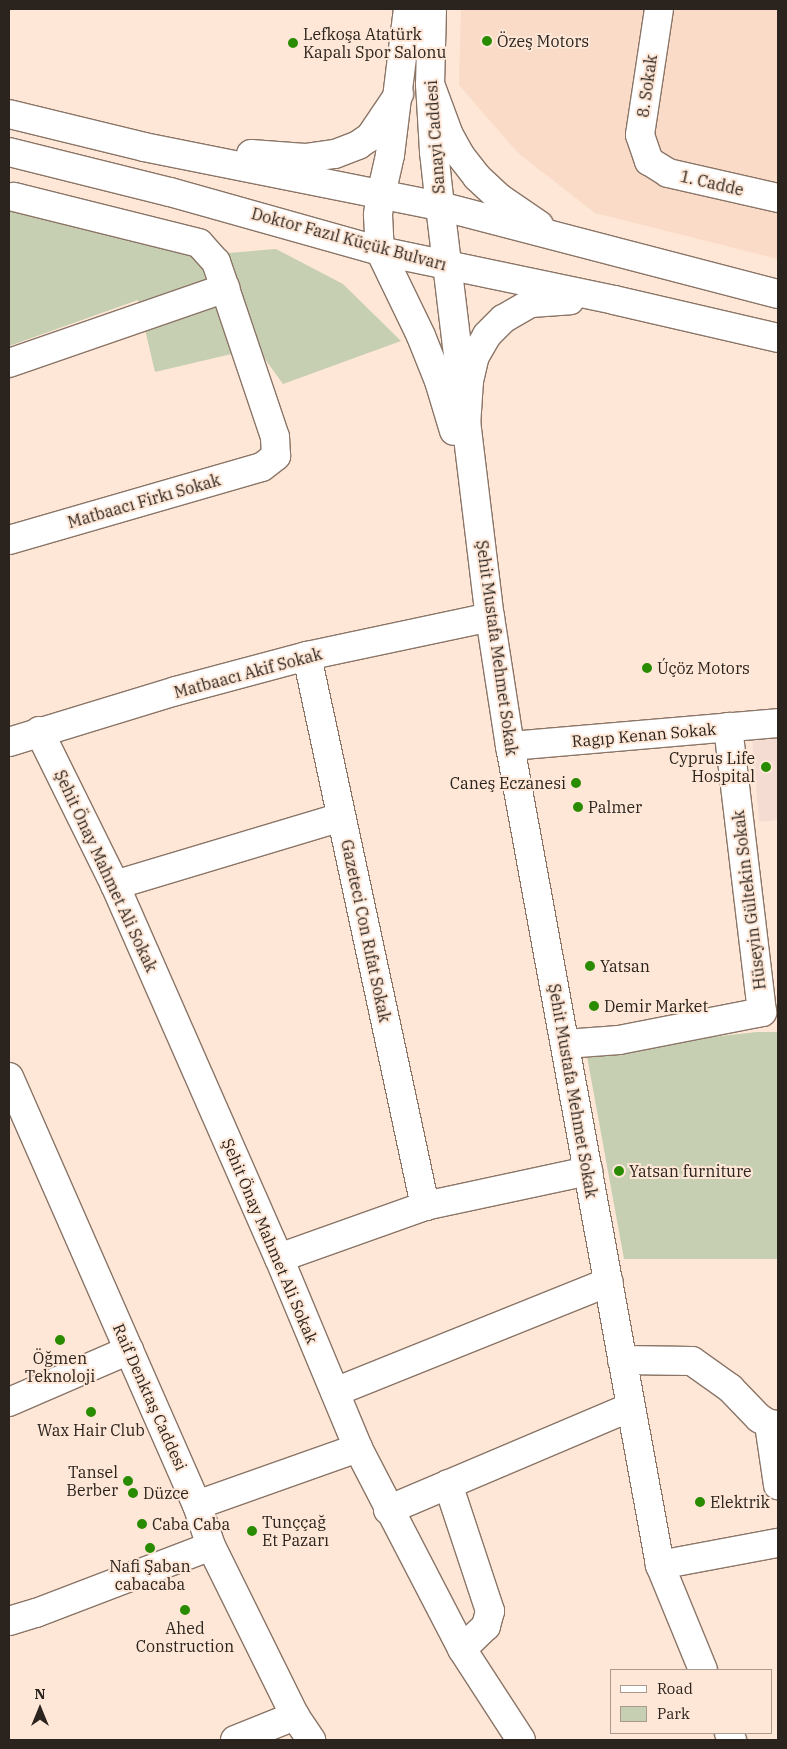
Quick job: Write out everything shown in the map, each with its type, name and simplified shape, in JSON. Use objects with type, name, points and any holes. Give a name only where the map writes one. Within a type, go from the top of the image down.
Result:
[{"type":"main road","name":"Sanayi Caddesi","points":[[380,251],[378,214],[390,155],[399,94],[408,9]]},
{"type":"main road","name":"Sanayi Caddesi","points":[[432,9],[430,84],[434,152],[446,265]]},
{"type":"main road","name":"8. Sokak","points":[[649,161],[640,135],[659,9]]},
{"type":"main road","points":[[430,84],[449,135],[460,155],[477,177],[502,199],[552,235]]},
{"type":"main road","points":[[144,147],[306,158],[335,154],[358,145],[370,137],[399,94]]},
{"type":"main road","points":[[9,114],[144,147],[440,206],[778,294]]},
{"type":"main road","name":"Doktor Fazıl Küçük Bulvarı","points":[[9,152],[170,192],[380,251],[614,300],[778,338]]},
{"type":"main road","name":"1. Cadde","points":[[649,161],[668,173],[778,198]]},
{"type":"main road","points":[[9,363],[225,288],[216,262],[199,242],[14,197]]},
{"type":"main road","name":"Şehit Mustafa Mehmet Sokak","points":[[380,251],[422,336],[439,381],[478,504]]},
{"type":"main road","name":"Şehit Mustafa Mehmet Sokak","points":[[446,265],[466,426],[478,504],[490,617],[510,746],[622,1360],[660,1565],[703,1669]]},
{"type":"main road","name":"Matbaacı Firkı Sokak","points":[[9,540],[262,467],[276,456],[275,438],[225,288]]},
{"type":"main road","points":[[466,426],[469,381],[475,356],[487,335],[503,319],[516,309],[531,303],[614,300]]},
{"type":"main road","name":"Matbaacı Akif Sokak","points":[[9,742],[40,731],[307,656],[490,617]]},
{"type":"main road","name":"Gazeteci Con Rıfat Sokak","points":[[307,656],[425,1206]]},
{"type":"main road","name":"Ragıp Kenan Sokak","points":[[510,746],[778,723]]},
{"type":"main road","name":"Hüseyin Gültekin Sokak","points":[[728,727],[770,1017]]},
{"type":"main road","name":"Şehit Önay Mahmet Ali Sokak","points":[[40,731],[115,885],[279,1258],[358,1448],[388,1510],[462,1650],[520,1740]]},
{"type":"main road","points":[[115,885],[342,817]]},
{"type":"main road","points":[[565,1044],[619,1040],[770,1017]]},
{"type":"main road","name":"Raif Denktaş Caddesi","points":[[9,1077],[197,1505],[211,1546],[295,1716],[310,1740]]},
{"type":"main road","points":[[279,1258],[425,1206],[588,1171]]},
{"type":"main road","points":[[335,1392],[609,1282]]},
{"type":"main road","points":[[9,1402],[129,1350]]},
{"type":"main road","points":[[622,1360],[692,1361],[730,1388],[759,1418],[773,1424],[778,1485]]},
{"type":"main road","points":[[388,1510],[631,1407]]},
{"type":"main road","points":[[197,1505],[358,1448]]},
{"type":"main road","points":[[448,1484],[490,1610],[486,1626],[462,1650]]},
{"type":"main road","points":[[660,1565],[778,1543]]},
{"type":"main road","points":[[9,1622],[211,1546]]},
{"type":"main road","points":[[235,1740],[295,1716]]},
{"type":"shaded area","points":[[461,9],[778,9],[778,259],[595,213],[518,153],[459,85]]},
{"type":"shaded area","name":"Cyprus Life Hospital","points":[[778,735],[778,820],[759,822],[752,737]]},
{"type":"green space","points":[[9,210],[191,256],[276,249],[343,284],[401,341],[283,384],[257,348],[155,372],[138,300],[9,346]]},
{"type":"green space","points":[[757,1032],[778,1032],[778,1259],[624,1259],[586,1051]]},
{"type":"place","name":"Özeş Motors","points":[[487,41]]},
{"type":"place","name":"Lefkoşa Atatürk Kapalı Spor Salonu","points":[[293,43]]},
{"type":"place","name":"Úçöz Motors","points":[[647,668]]},
{"type":"place","name":"Cyprus Life Hospital","points":[[766,767]]},
{"type":"place","name":"Caneş Eczanesi","points":[[576,783]]},
{"type":"place","name":"Palmer","points":[[578,807]]},
{"type":"place","name":"Yatsan","points":[[590,966]]},
{"type":"place","name":"Demir Market","points":[[594,1006]]},
{"type":"place","name":"Yatsan furniture","points":[[619,1171]]},
{"type":"place","name":"Öğmen Teknoloji","points":[[60,1340]]},
{"type":"place","name":"Wax Hair Club","points":[[91,1412]]},
{"type":"place","name":"Tansel Berber","points":[[128,1481]]},
{"type":"place","name":"Düzce","points":[[133,1493]]},
{"type":"place","name":"Elektrik","points":[[700,1502]]},
{"type":"place","name":"Caba Caba","points":[[142,1524]]},
{"type":"place","name":"Tunççağ Et Pazarı","points":[[252,1531]]},
{"type":"place","name":"Nafi Şaban cabacaba","points":[[150,1548]]},
{"type":"place","name":"Ahed Construction","points":[[185,1610]]}]
